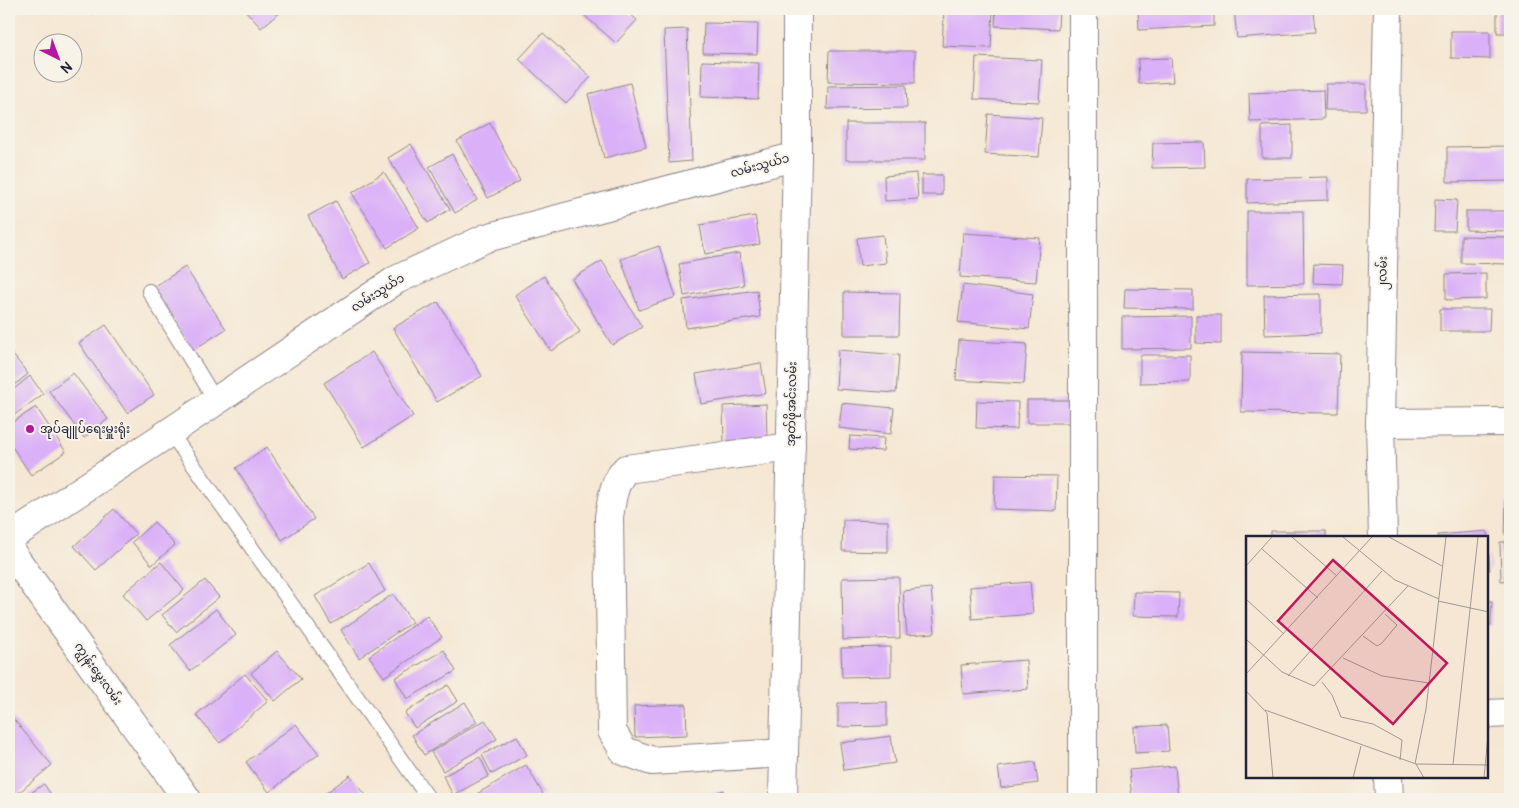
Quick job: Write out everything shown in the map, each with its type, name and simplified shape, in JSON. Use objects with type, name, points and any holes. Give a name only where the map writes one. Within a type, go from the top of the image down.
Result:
[{"type":"street","name":"အုတ်ဖိုအင်းလမ်း","points":[[783,799],[797,156],[797,9]]},
{"type":"street","points":[[1083,9],[1083,799]]},
{"type":"street","name":"၂လမ်း","points":[[1383,536],[1380,423],[1388,9]]},
{"type":"street","name":"လမ်းသွယ်၁","points":[[9,538],[216,402],[396,280],[486,238],[797,156]]},
{"type":"street","points":[[1380,423],[1510,422]]},
{"type":"street","points":[[784,753],[652,761],[624,751],[612,731],[609,517],[614,485],[626,470],[791,447]]},
{"type":"street","name":"ကျွန်းမွှေးလမ်း","points":[[9,549],[187,799]]},
{"type":"street","points":[[1489,714],[1510,713]]},
{"type":"street","points":[[1388,778],[1389,799]]},
{"type":"lane","points":[[148,291],[216,402]]},
{"type":"lane","points":[[170,432],[429,799]]},
{"type":"building","points":[[90,9],[103,9],[93,14]]},
{"type":"building","points":[[244,9],[284,9],[261,28]]},
{"type":"building","points":[[577,9],[624,9],[637,20],[616,43]]},
{"type":"building","points":[[944,9],[993,9],[991,48],[942,46]]},
{"type":"building","points":[[996,9],[1059,9],[1058,29],[995,26]]},
{"type":"building","points":[[1138,9],[1214,9],[1214,26],[1139,30]]},
{"type":"building","points":[[1234,9],[1313,9],[1315,32],[1237,38]]},
{"type":"building","points":[[1497,9],[1510,9],[1510,33],[1497,33]]},
{"type":"building","points":[[704,23],[758,24],[757,54],[703,53]]},
{"type":"building","points":[[687,29],[692,161],[669,163],[664,30]]},
{"type":"building","points":[[1451,31],[1490,31],[1490,59],[1451,58]]},
{"type":"building","points":[[543,33],[591,77],[566,103],[519,59]]},
{"type":"building","points":[[829,51],[915,51],[915,83],[828,82]]},
{"type":"building","points":[[976,57],[1042,60],[1039,102],[974,99]]},
{"type":"building","points":[[1171,58],[1173,82],[1139,84],[1138,59]]},
{"type":"building","points":[[702,61],[759,63],[758,99],[701,97]]},
{"type":"building","points":[[630,83],[646,147],[604,158],[588,94]]},
{"type":"building","points":[[1326,84],[1366,84],[1366,110],[1325,110]]},
{"type":"building","points":[[906,85],[907,108],[827,109],[828,86]]},
{"type":"building","points":[[1323,90],[1324,119],[1250,122],[1249,93]]},
{"type":"building","points":[[988,114],[1042,118],[1039,157],[985,154]]},
{"type":"building","points":[[490,123],[520,181],[488,198],[457,141]]},
{"type":"building","points":[[846,123],[925,123],[925,160],[846,160]]},
{"type":"building","points":[[1292,125],[1292,158],[1262,158],[1262,126]]},
{"type":"building","points":[[1204,142],[1205,167],[1152,168],[1153,143]]},
{"type":"building","points":[[411,144],[450,209],[428,223],[388,158]]},
{"type":"building","points":[[1510,146],[1510,181],[1447,182],[1447,147]]},
{"type":"building","points":[[452,154],[477,200],[455,213],[429,167]]},
{"type":"building","points":[[384,172],[419,228],[387,248],[352,193]]},
{"type":"building","points":[[916,173],[918,199],[885,201],[884,176]]},
{"type":"building","points":[[922,175],[942,175],[942,195],[922,195]]},
{"type":"building","points":[[1328,177],[1328,200],[1247,203],[1247,179]]},
{"type":"building","points":[[1435,199],[1457,200],[1455,231],[1434,231]]},
{"type":"building","points":[[336,201],[370,263],[342,279],[308,216]]},
{"type":"building","points":[[1247,211],[1303,211],[1304,284],[1247,285]]},
{"type":"building","points":[[1466,211],[1510,211],[1510,231],[1466,230]]},
{"type":"building","points":[[755,216],[760,244],[705,254],[700,225]]},
{"type":"building","points":[[963,233],[1040,238],[1036,282],[960,277]]},
{"type":"building","points":[[883,235],[886,263],[860,266],[857,238]]},
{"type":"building","points":[[1461,236],[1510,237],[1510,264],[1461,263]]},
{"type":"building","points":[[659,246],[676,297],[639,310],[621,259]]},
{"type":"building","points":[[739,253],[744,285],[684,296],[679,264]]},
{"type":"building","points":[[602,261],[642,327],[612,345],[572,279]]},
{"type":"building","points":[[1314,264],[1343,265],[1342,284],[1313,283]]},
{"type":"building","points":[[185,267],[226,329],[193,350],[152,288]]},
{"type":"building","points":[[1486,273],[1486,299],[1446,300],[1446,274]]},
{"type":"building","points":[[544,276],[580,332],[551,351],[515,295]]},
{"type":"building","points":[[963,285],[1033,294],[1029,329],[958,322]]},
{"type":"building","points":[[1125,289],[1193,290],[1193,309],[1124,308]]},
{"type":"building","points":[[757,290],[760,317],[686,328],[683,300]]},
{"type":"building","points":[[844,292],[900,293],[899,335],[844,335]]},
{"type":"building","points":[[1321,294],[1321,333],[1265,335],[1264,295]]},
{"type":"building","points":[[438,302],[482,376],[437,402],[393,328]]},
{"type":"building","points":[[1440,309],[1490,309],[1489,331],[1440,331]]},
{"type":"building","points":[[1196,315],[1221,315],[1221,344],[1196,343]]},
{"type":"building","points":[[1191,316],[1191,348],[1122,349],[1122,317]]},
{"type":"building","points":[[106,325],[154,395],[127,413],[79,343]]},
{"type":"building","points":[[959,340],[1027,344],[1024,384],[956,380]]},
{"type":"building","points":[[838,350],[899,355],[896,393],[836,389]]},
{"type":"building","points":[[9,352],[28,374],[9,389]]},
{"type":"building","points":[[372,352],[413,416],[364,447],[324,383]]},
{"type":"building","points":[[1242,352],[1340,354],[1338,413],[1241,412]]},
{"type":"building","points":[[1140,355],[1190,355],[1190,382],[1140,383]]},
{"type":"building","points":[[761,363],[766,393],[701,404],[696,374]]},
{"type":"building","points":[[73,373],[108,419],[84,438],[49,391]]},
{"type":"building","points":[[30,376],[43,394],[9,419],[9,393]]},
{"type":"building","points":[[1027,400],[1072,400],[1072,423],[1027,423]]},
{"type":"building","points":[[977,401],[1018,402],[1017,429],[976,428]]},
{"type":"building","points":[[842,403],[894,408],[891,434],[839,428]]},
{"type":"building","points":[[766,404],[767,440],[724,442],[723,406]]},
{"type":"building","points":[[36,407],[66,452],[31,475],[9,442],[9,425]]},
{"type":"building","points":[[850,436],[884,438],[883,451],[849,449]]},
{"type":"building","points":[[267,447],[314,519],[282,540],[236,468]]},
{"type":"building","points":[[995,475],[1057,476],[1056,511],[994,509]]},
{"type":"building","points":[[1506,502],[1510,502],[1510,535],[1505,535]]},
{"type":"building","points":[[114,509],[136,534],[96,570],[74,546]]},
{"type":"building","points":[[843,520],[888,521],[888,552],[842,551]]},
{"type":"building","points":[[154,522],[175,545],[152,565],[132,542]]},
{"type":"building","points":[[1271,531],[1326,531],[1326,536],[1271,536]]},
{"type":"building","points":[[1487,531],[1488,536],[1438,536]]},
{"type":"building","points":[[1500,542],[1510,542],[1510,580],[1501,581]]},
{"type":"building","points":[[161,562],[184,590],[146,621],[123,594]]},
{"type":"building","points":[[369,563],[385,591],[331,624],[315,596]]},
{"type":"building","points":[[899,577],[900,638],[843,640],[842,578]]},
{"type":"building","points":[[205,580],[219,597],[176,632],[162,615]]},
{"type":"building","points":[[1030,582],[1033,614],[972,619],[970,587]]},
{"type":"building","points":[[931,588],[935,633],[907,635],[903,591]]},
{"type":"building","points":[[1134,592],[1179,593],[1178,617],[1133,616]]},
{"type":"building","points":[[393,594],[412,622],[359,658],[341,630]]},
{"type":"building","points":[[1489,601],[1492,601],[1491,626],[1489,626]]},
{"type":"building","points":[[216,609],[236,635],[190,671],[170,645]]},
{"type":"building","points":[[427,616],[442,637],[384,677],[369,656]]},
{"type":"building","points":[[891,647],[891,676],[842,677],[841,648]]},
{"type":"building","points":[[444,650],[456,671],[407,699],[395,678]]},
{"type":"building","points":[[277,651],[301,679],[275,701],[251,673]]},
{"type":"building","points":[[1026,660],[1028,689],[963,694],[961,665]]},
{"type":"building","points":[[245,674],[268,701],[220,743],[196,715]]},
{"type":"building","points":[[448,685],[458,701],[415,728],[405,713]]},
{"type":"building","points":[[465,702],[477,722],[424,755],[412,735]]},
{"type":"building","points":[[887,702],[887,726],[838,727],[838,703]]},
{"type":"building","points":[[686,704],[687,735],[635,737],[634,706]]},
{"type":"building","points":[[9,716],[52,765],[9,799]]},
{"type":"building","points":[[485,720],[497,739],[443,771],[431,752]]},
{"type":"building","points":[[296,724],[319,754],[269,792],[246,762]]},
{"type":"building","points":[[1167,725],[1169,751],[1135,753],[1134,727]]},
{"type":"building","points":[[517,736],[527,755],[492,774],[482,755]]},
{"type":"building","points":[[891,736],[895,763],[844,770],[840,743]]},
{"type":"building","points":[[480,757],[489,776],[453,795],[443,776]]},
{"type":"building","points":[[1035,762],[1038,783],[1001,788],[998,767]]},
{"type":"building","points":[[526,765],[543,794],[534,799],[477,799],[475,795]]},
{"type":"building","points":[[1175,766],[1178,799],[1132,799],[1129,770]]},
{"type":"building","points":[[350,775],[369,799],[318,799]]},
{"type":"building","points":[[44,784],[54,799],[22,799]]},
{"type":"building","points":[[724,790],[727,799],[692,799]]},
{"type":"place","name":"အုပ်ချူပ်ရေးမှူးရုံး","points":[[30,429]]}]
